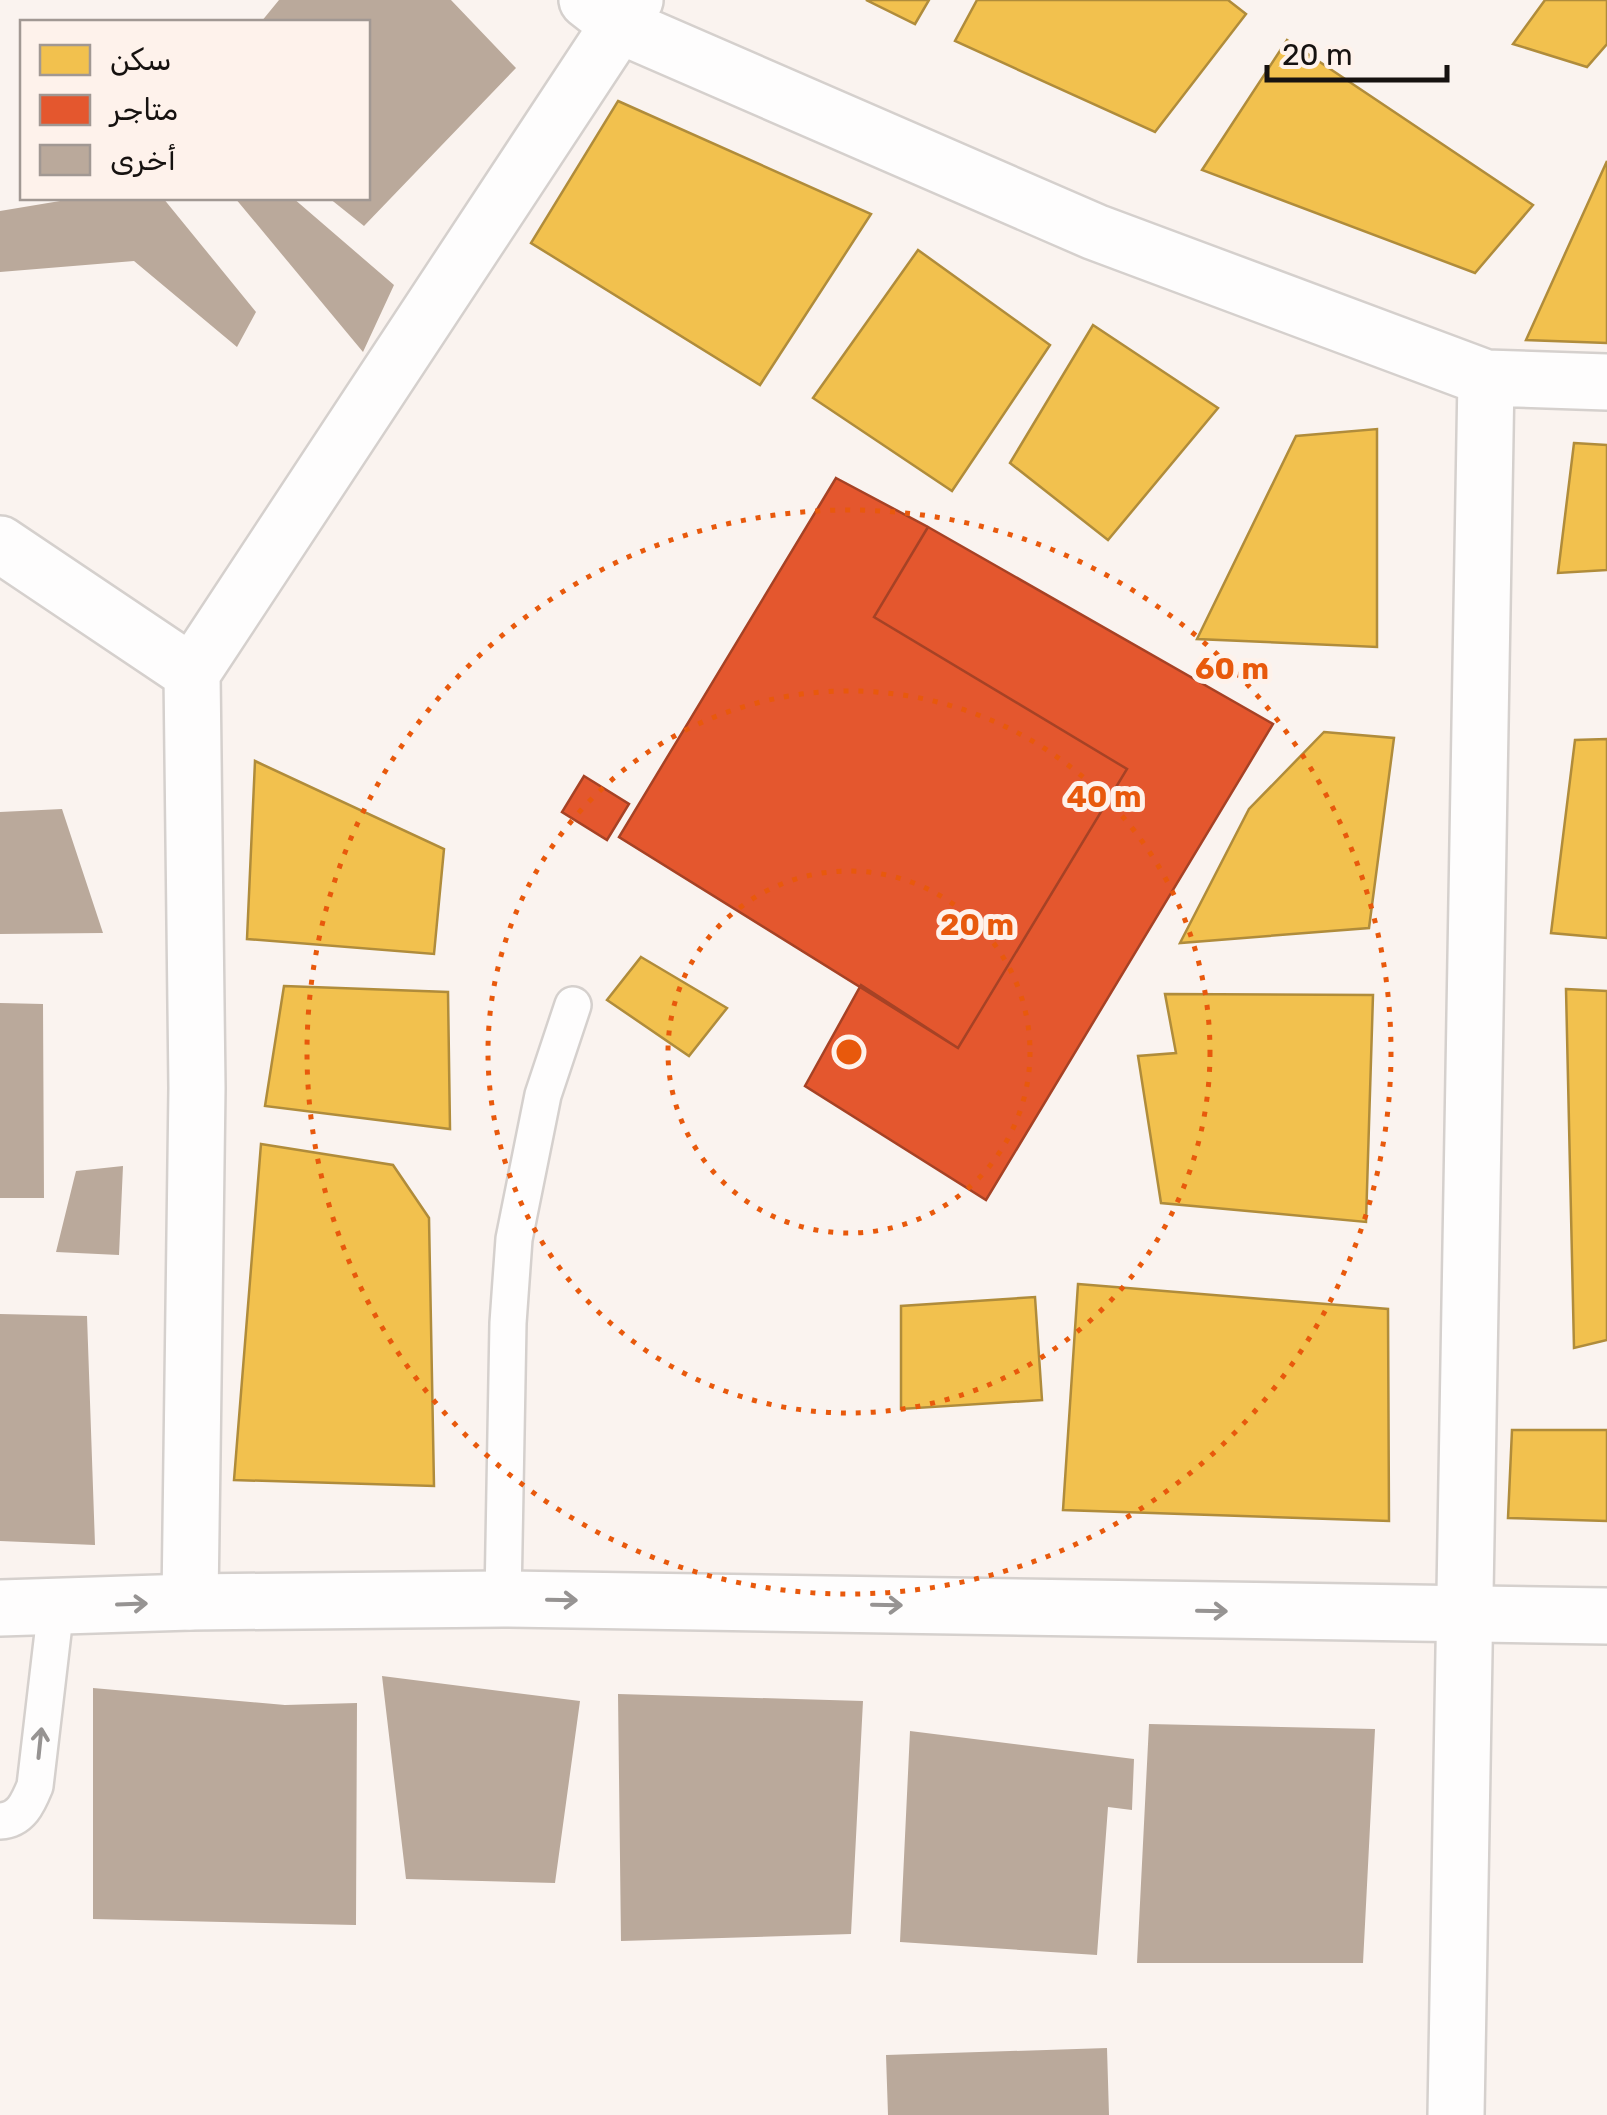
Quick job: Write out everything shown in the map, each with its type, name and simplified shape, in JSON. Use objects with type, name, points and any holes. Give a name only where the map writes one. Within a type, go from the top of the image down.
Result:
[{"type":"street","points":[[190,1602],[197,1088],[192,674],[614,8],[1095,232],[1486,378],[1607,382]]},
{"type":"street","points":[[1456,2115],[1486,378]]},
{"type":"street","points":[[0,544],[192,674]]},
{"type":"street","points":[[0,1608],[503,1599],[1607,1616]]},
{"type":"lane","points":[[503,1599],[508,1323],[514,1240],[542,1095],[573,1005]]},
{"type":"lane","points":[[0,1821],[9,1821],[26,1809],[35,1786],[56,1606]]},
{"type":"building: سكن","points":[[866,0],[929,0],[915,24]]},
{"type":"building: سكن","points":[[977,0],[1228,0],[1246,14],[1155,132],[955,41]]},
{"type":"building: سكن","points":[[1545,0],[1607,0],[1607,44],[1587,67],[1513,44]]},
{"type":"building: سكن","points":[[1287,40],[1533,205],[1475,273],[1202,170]]},
{"type":"building: سكن","points":[[618,101],[871,214],[760,385],[531,243]]},
{"type":"building: سكن","points":[[1607,161],[1607,343],[1526,340]]},
{"type":"building: سكن","points":[[918,250],[1050,345],[952,491],[813,398]]},
{"type":"building: سكن","points":[[1093,325],[1218,408],[1108,540],[1010,463]]},
{"type":"building: سكن","points":[[1377,429],[1377,647],[1197,639],[1296,436]]},
{"type":"building: سكن","points":[[1574,443],[1607,445],[1607,570],[1558,573]]},
{"type":"building: سكن","points":[[1324,732],[1394,738],[1369,928],[1180,943],[1249,809]]},
{"type":"building: سكن","points":[[1607,739],[1607,938],[1551,933],[1575,740]]},
{"type":"building: سكن","points":[[255,761],[444,849],[434,954],[247,939]]},
{"type":"building: سكن","points":[[641,957],[727,1008],[689,1056],[607,1000]]},
{"type":"building: سكن","points":[[284,986],[448,992],[450,1129],[265,1106]]},
{"type":"building: سكن","points":[[1566,989],[1607,991],[1607,1340],[1574,1348]]},
{"type":"building: سكن","points":[[1165,994],[1373,995],[1366,1222],[1161,1203],[1138,1056],[1176,1053]]},
{"type":"building: سكن","points":[[261,1144],[393,1165],[429,1218],[434,1486],[234,1480]]},
{"type":"building: سكن","points":[[1078,1284],[1388,1309],[1389,1521],[1063,1510]]},
{"type":"building: سكن","points":[[1035,1297],[1042,1400],[901,1409],[901,1306]]},
{"type":"building: سكن","points":[[1512,1430],[1607,1430],[1607,1521],[1508,1518]]},
{"type":"building: متاجر","points":[[836,478],[928,527],[874,617],[1127,769],[958,1048],[619,837]]},
{"type":"building: متاجر","points":[[928,527],[1273,724],[986,1200],[805,1086],[861,985],[958,1048],[1127,769],[874,617]]},
{"type":"building: متاجر","points":[[584,776],[629,804],[607,840],[562,812]]},
{"type":"building: أخرى","points":[[279,0],[451,0],[516,68],[364,226],[332,200],[370,200],[370,20],[263,20]]},
{"type":"building: أخرى","points":[[66,200],[165,200],[256,312],[237,347],[134,261],[0,272],[0,211]]},
{"type":"building: أخرى","points":[[237,200],[295,200],[394,285],[363,352]]},
{"type":"building: أخرى","points":[[62,809],[103,933],[0,934],[0,812]]},
{"type":"building: أخرى","points":[[0,1003],[43,1004],[44,1198],[0,1198]]},
{"type":"building: أخرى","points":[[123,1166],[119,1255],[56,1252],[76,1171]]},
{"type":"building: أخرى","points":[[0,1314],[87,1316],[95,1545],[0,1541]]},
{"type":"building: أخرى","points":[[382,1676],[580,1701],[555,1883],[406,1879]]},
{"type":"building: أخرى","points":[[93,1688],[285,1705],[357,1703],[356,1925],[93,1919]]},
{"type":"building: أخرى","points":[[618,1694],[863,1701],[851,1934],[621,1941]]},
{"type":"building: أخرى","points":[[1149,1724],[1375,1729],[1363,1963],[1137,1963]]},
{"type":"building: أخرى","points":[[910,1731],[1134,1759],[1132,1810],[1108,1807],[1097,1955],[900,1942]]},
{"type":"building: أخرى","points":[[1107,2048],[1109,2115],[888,2115],[886,2055]]}]
